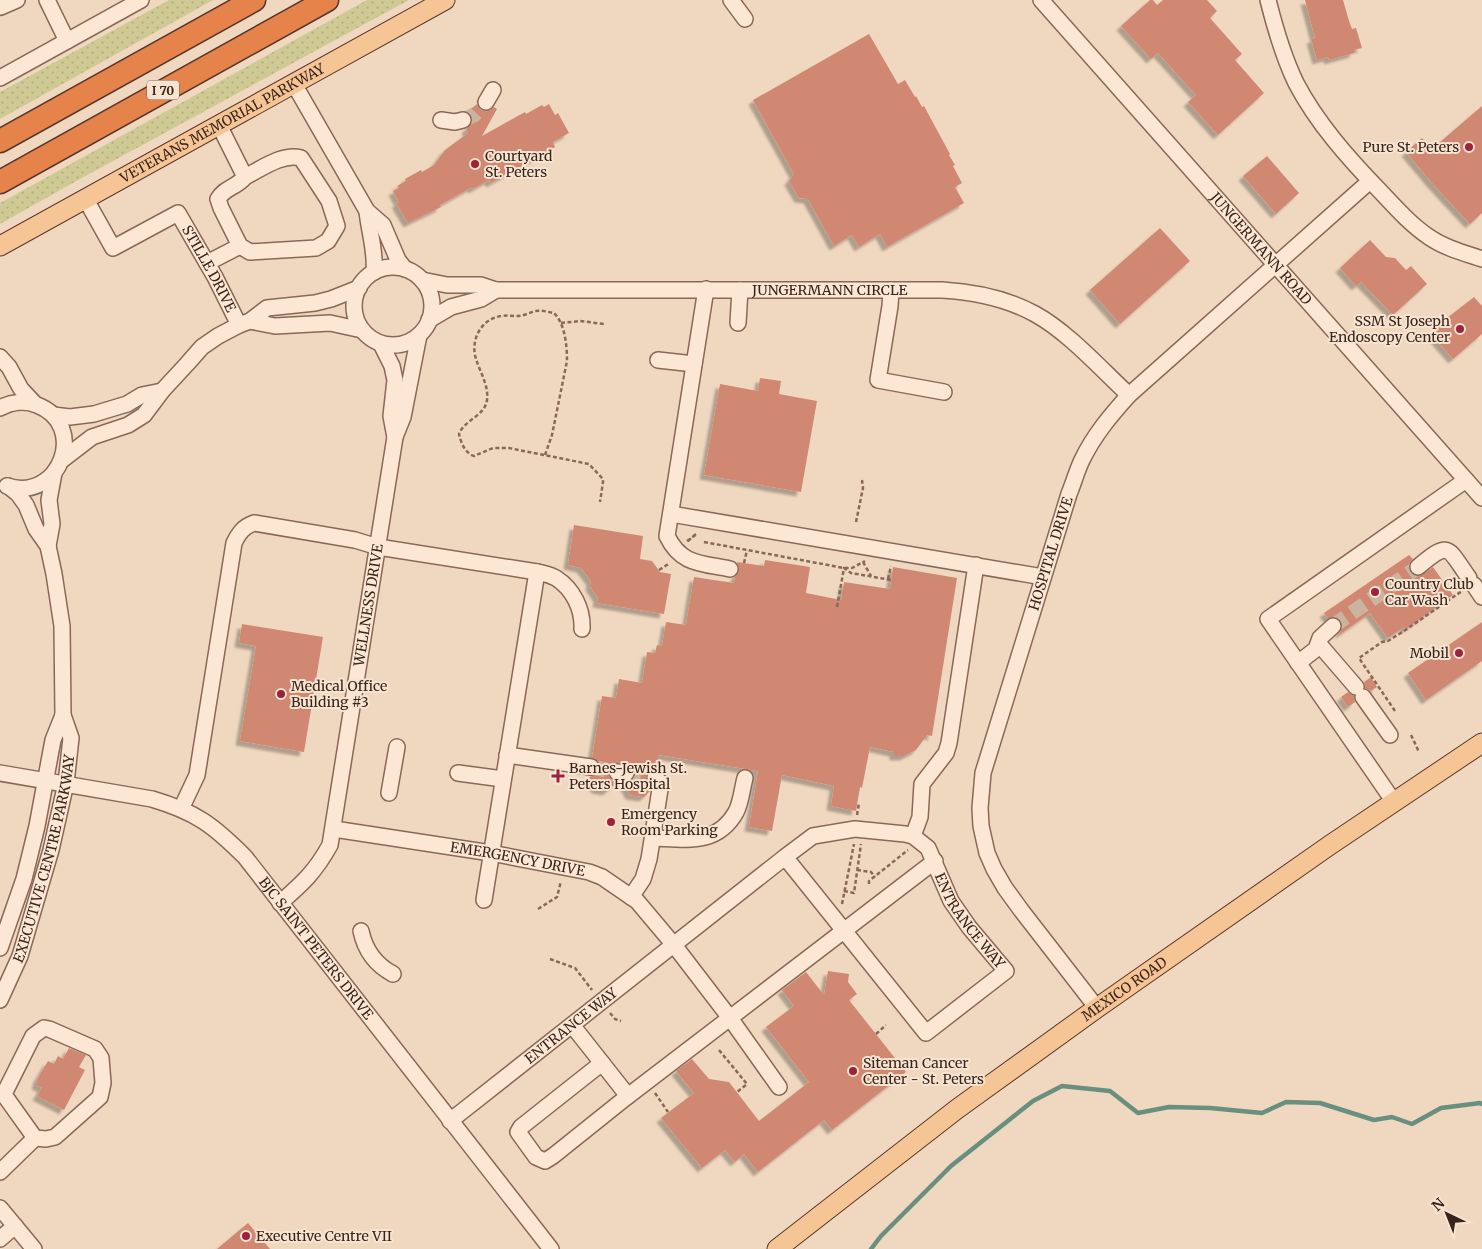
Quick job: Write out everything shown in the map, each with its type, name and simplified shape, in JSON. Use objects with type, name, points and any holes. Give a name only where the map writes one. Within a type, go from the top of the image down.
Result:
[{"type":"highway","name":"I 70","points":[[0,140],[254,0]]},
{"type":"highway","name":"I 70","points":[[0,182],[327,0]]},
{"type":"main road","name":"VETERANS MEMORIAL PARKWAY","points":[[0,246],[445,0]]},
{"type":"main road","name":"MEXICO ROAD","points":[[778,1249],[957,1109],[1097,1008],[1482,743]]},
{"type":"street","points":[[0,6],[17,0]]},
{"type":"street","points":[[47,0],[67,41]]},
{"type":"street","points":[[0,78],[141,0]]},
{"type":"street","points":[[731,0],[744,19]]},
{"type":"street","name":"JUNGERMANN ROAD","points":[[1041,0],[1482,498]]},
{"type":"street","points":[[1268,0],[1286,60],[1299,88],[1314,113],[1334,140],[1406,219],[1430,238],[1457,251],[1482,259]]},
{"type":"street","points":[[294,84],[367,211],[383,225],[398,260],[405,269]]},
{"type":"street","points":[[440,120],[455,122],[463,120]]},
{"type":"street","points":[[219,124],[244,178]]},
{"type":"street","points":[[293,156],[301,158],[329,201],[337,226],[328,241],[316,248],[250,252],[240,246],[218,199],[222,192],[239,184],[244,178],[284,158],[293,156]]},
{"type":"street","name":"HOSPITAL DRIVE","points":[[1097,1008],[1005,888],[988,853],[981,826],[980,808],[983,773],[1043,577],[1082,461],[1108,418],[1128,395],[1370,181]]},
{"type":"street","name":"STILLE DRIVE","points":[[86,198],[113,248],[178,213],[244,323]]},
{"type":"street","points":[[367,211],[369,233],[374,247],[374,272]]},
{"type":"street","points":[[207,263],[240,246]]},
{"type":"street","points":[[388,268],[405,269],[417,275],[429,292],[432,302],[429,320],[419,335],[402,344],[393,346],[381,344],[374,341],[362,330],[356,319],[354,300],[359,288],[374,272],[388,268]]},
{"type":"street","name":"JUNGERMANN CIRCLE","points":[[422,280],[447,285],[481,285],[496,290],[963,291],[1000,300],[1037,315],[1054,327],[1128,395]]},
{"type":"street","points":[[4,484],[23,488],[33,487],[42,483],[92,437],[128,425],[144,416],[162,391],[202,347],[267,308],[315,303],[359,288]]},
{"type":"street","points":[[706,289],[667,536],[677,553],[692,560],[737,566]]},
{"type":"street","name":"JUNGERMANN CIRCLE","points":[[429,320],[451,307],[481,299],[496,290]]},
{"type":"street","points":[[738,323],[740,290]]},
{"type":"street","points":[[891,290],[878,380],[944,392]]},
{"type":"street","points":[[244,323],[275,326],[330,323],[362,330]]},
{"type":"street","name":"WELLNESS DRIVE","points":[[280,903],[301,885],[319,864],[330,845],[334,829],[395,437],[404,417],[419,335]]},
{"type":"street","name":"WELLNESS DRIVE","points":[[381,344],[392,366],[395,380],[392,416],[395,437]]},
{"type":"street","points":[[0,357],[9,367],[21,389],[35,404]]},
{"type":"street","points":[[658,360],[694,364]]},
{"type":"street","points":[[0,408],[15,402],[25,402],[44,408],[53,415],[70,417],[94,414],[127,404],[142,395],[162,391]]},
{"type":"street","name":"EXECUTIVE CENTRE PARKWAY","points":[[0,1000],[20,956],[51,850],[66,783],[71,738],[63,715],[62,626],[48,546],[52,524],[49,500],[65,441],[53,415]]},
{"type":"street","points":[[1394,802],[1268,619],[1466,480]]},
{"type":"street","name":"EXECUTIVE CENTRE PARKWAY","points":[[4,484],[18,494],[26,504],[36,529],[48,546]]},
{"type":"street","points":[[671,514],[1043,577]]},
{"type":"street","points":[[181,808],[196,775],[234,543],[246,525],[254,523],[355,540],[378,547],[536,572],[554,577],[565,586],[576,600],[582,615],[582,629]]},
{"type":"street","points":[[1418,567],[1434,553],[1446,550],[1452,553],[1472,588]]},
{"type":"street","points":[[911,843],[920,817],[922,784],[946,753],[949,743],[976,565]]},
{"type":"street","points":[[484,900],[490,852],[536,572]]},
{"type":"street","points":[[1298,663],[1316,649],[1320,638],[1333,626]]},
{"type":"street","points":[[1319,644],[1360,692],[1390,735]]},
{"type":"street","name":"EXECUTIVE CENTRE PARKWAY","points":[[0,948],[24,879],[37,826],[53,740],[63,715]]},
{"type":"street","points":[[389,793],[397,747]]},
{"type":"street","points":[[507,755],[590,767]]},
{"type":"street","points":[[458,773],[503,779]]},
{"type":"street","name":"BJC SAINT PETERS DRIVE","points":[[0,774],[66,783],[152,799],[181,808],[211,825],[245,857],[551,1249]]},
{"type":"street","points":[[631,897],[643,879],[649,859],[661,783],[655,778]]},
{"type":"street","points":[[653,838],[700,839],[720,830],[736,812],[745,778]]},
{"type":"street","name":"EMERGENCY DRIVE","points":[[334,829],[490,852],[589,872],[602,877],[637,901],[674,945],[730,1018],[779,1087]]},
{"type":"street","name":"ENTRANCE WAY","points":[[450,1121],[785,857],[813,836],[855,829],[905,834],[911,843],[928,848],[952,901],[969,927],[1006,971],[926,1033],[785,857]]},
{"type":"street","points":[[602,1063],[521,1127],[518,1132],[536,1157],[545,1161],[552,1156],[934,861]]},
{"type":"street","points":[[361,931],[368,952],[383,968],[393,974]]},
{"type":"street","points":[[572,1026],[628,1096]]},
{"type":"street","points":[[0,1172],[34,1138],[46,1139],[55,1137],[100,1097],[103,1083],[101,1058],[95,1049],[44,1028],[33,1036],[5,1092],[5,1096],[34,1138]]},
{"type":"street","points":[[0,1208],[34,1249]]},
{"type":"street","points":[[0,1239],[16,1226]]},
{"type":"path","points":[[545,455],[552,435],[567,360],[567,350],[561,322],[554,313],[540,311],[521,316],[501,316],[489,320],[480,329],[474,342],[475,356],[485,385],[487,400],[485,406],[464,425],[459,434],[465,449],[470,455],[474,456],[499,447],[545,455],[581,461],[594,468],[604,482],[600,502]]},
{"type":"path","points":[[561,322],[580,321],[604,324]]},
{"type":"path","points":[[856,522],[863,488],[862,480]]},
{"type":"path","points":[[682,546],[702,530],[687,542]]},
{"type":"path","points":[[704,542],[844,568],[852,568],[868,560]]},
{"type":"path","points":[[737,566],[747,550]]},
{"type":"path","points":[[659,570],[672,561]]},
{"type":"path","points":[[863,562],[871,576]]},
{"type":"path","points":[[844,568],[851,573],[890,579],[891,565],[894,565]]},
{"type":"path","points":[[837,608],[844,568]]},
{"type":"path","points":[[1395,711],[1359,658],[1472,588]]},
{"type":"path","points":[[1410,735],[1420,752]]},
{"type":"path","points":[[857,819],[859,803]]},
{"type":"path","points":[[869,884],[869,881],[911,843]]},
{"type":"path","points":[[841,908],[844,891],[853,844],[862,844],[854,893],[844,891]]},
{"type":"path","points":[[857,870],[871,872],[875,877]]},
{"type":"path","points":[[538,908],[557,897],[562,876]]},
{"type":"path","points":[[550,959],[575,968],[594,993]]},
{"type":"path","points":[[610,1013],[615,1019],[620,1021]]},
{"type":"path","points":[[876,1034],[886,1026]]},
{"type":"path","points":[[719,1050],[746,1084],[737,1092]]},
{"type":"path","points":[[655,1093],[668,1112]]},
{"type":"shaded area","points":[[169,0],[213,0],[0,119],[0,92]]},
{"type":"shaded area","points":[[367,0],[409,0],[0,224],[0,203]]},
{"type":"building","points":[[1150,0],[1153,0],[1157,5],[1163,0],[1207,0],[1217,11],[1210,18],[1242,54],[1235,60],[1264,93],[1218,135],[1188,102],[1196,95],[1158,53],[1151,59],[1121,26]]},
{"type":"building","points":[[1305,0],[1343,0],[1352,29],[1356,28],[1362,48],[1354,50],[1354,53],[1329,60],[1328,57],[1317,60],[1311,39],[1315,38]]},
{"type":"building","points":[[869,34],[898,84],[905,80],[922,107],[924,106],[955,165],[953,166],[962,183],[955,187],[964,203],[887,247],[880,234],[859,247],[852,235],[834,246],[808,199],[799,198],[789,181],[794,174],[753,100]]},
{"type":"building","name":"Courtyard St. Peters","points":[[477,104],[481,110],[485,111],[494,107],[497,109],[482,136],[525,112],[526,114],[542,105],[544,107],[549,104],[555,115],[558,113],[569,133],[553,142],[555,147],[491,183],[489,180],[473,189],[472,187],[440,205],[441,207],[408,223],[396,203],[399,202],[393,191],[399,188],[397,186],[406,181],[405,179],[434,165],[445,150],[468,133],[466,129],[472,123],[472,118],[467,112]]},
{"type":"building","points":[[1482,106],[1482,213],[1470,224],[1406,152],[1422,138],[1432,149]]},
{"type":"building","points":[[1267,156],[1299,193],[1276,214],[1243,176]]},
{"type":"building","points":[[1160,228],[1190,261],[1120,324],[1090,290]]},
{"type":"building","points":[[1370,240],[1386,257],[1395,258],[1406,270],[1411,266],[1427,284],[1393,315],[1361,282],[1356,286],[1340,268]]},
{"type":"building","name":"SSM St Joseph Endoscopy Center","points":[[1474,297],[1482,306],[1482,334],[1453,359],[1431,334],[1443,324],[1442,322]]},
{"type":"building","points":[[760,378],[781,381],[779,394],[817,401],[801,492],[704,475],[720,384],[758,391]]},
{"type":"building","points":[[574,525],[643,536],[640,559],[652,561],[660,572],[671,574],[664,614],[597,603],[598,598],[590,586],[591,581],[581,568],[568,565]]},
{"type":"building","points":[[1409,555],[1413,559],[1409,564],[1411,573],[1420,576],[1433,567],[1453,595],[1406,629],[1404,627],[1388,638],[1370,613],[1339,635],[1342,628],[1340,620],[1335,617],[1328,618],[1324,613]]},
{"type":"building","points":[[765,560],[810,567],[806,593],[841,600],[844,582],[890,589],[893,567],[957,578],[932,736],[927,735],[916,750],[904,756],[894,756],[894,752],[870,747],[856,811],[831,806],[834,786],[782,775],[772,831],[749,827],[758,771],[659,755],[657,769],[651,769],[646,776],[646,782],[651,787],[644,797],[630,795],[623,782],[630,781],[635,775],[634,769],[627,764],[618,763],[610,766],[609,776],[612,780],[618,782],[607,791],[596,789],[589,777],[595,775],[600,769],[599,763],[592,758],[602,696],[616,698],[619,679],[642,683],[647,652],[655,653],[657,645],[662,646],[666,622],[686,625],[694,577],[734,583],[739,570],[737,562],[764,566]]},
{"type":"building","name":"Mobil","points":[[1482,622],[1482,661],[1426,700],[1408,673]]},
{"type":"building","name":"Medical Office Building #3","points":[[242,624],[323,637],[304,752],[240,741],[256,646],[239,643]]},
{"type":"building","points":[[1371,677],[1377,687],[1371,691],[1365,688],[1364,682]]},
{"type":"building","points":[[1348,692],[1354,696],[1355,702],[1348,707],[1341,697]]},
{"type":"building","name":"Siteman Cancer Center - St. Peters","points":[[828,971],[849,974],[848,982],[857,994],[849,1000],[906,1072],[832,1130],[824,1120],[758,1172],[744,1154],[735,1162],[725,1150],[702,1168],[661,1118],[694,1093],[676,1071],[692,1059],[709,1079],[729,1082],[759,1121],[809,1082],[766,1027],[794,1006],[782,990],[806,972],[824,995]]},
{"type":"building","points":[[69,1048],[86,1055],[79,1067],[85,1070],[64,1110],[37,1096],[42,1088],[36,1085],[48,1061],[54,1064],[58,1056],[63,1059]]},
{"type":"building","name":"Executive Centre VII","points":[[248,1223],[270,1249],[217,1249]]},
{"type":"waterway","points":[[871,1249],[881,1236],[951,1166],[1033,1101],[1062,1086],[1110,1091],[1138,1113],[1169,1107],[1210,1108],[1262,1113],[1286,1102],[1320,1103],[1374,1120],[1392,1117],[1412,1124],[1441,1108],[1482,1104]]},
{"type":"tunnel","points":[[463,120],[474,115],[486,102]]},
{"type":"tunnel","points":[[1333,626],[1418,567]]},
{"type":"tunnel","points":[[591,767],[617,772]]},
{"type":"tunnel","points":[[626,773],[655,778]]},
{"type":"place","name":"Pure St. Peters","points":[[1469,147]]},
{"type":"place","name":"Courtyard St. Peters","points":[[475,164]]},
{"type":"place","name":"SSM St Joseph Endoscopy Center","points":[[1460,329]]},
{"type":"place","name":"Country Club Car Wash","points":[[1375,592]]},
{"type":"place","name":"Mobil","points":[[1459,653]]},
{"type":"place","name":"Medical Office Building #3","points":[[281,694]]},
{"type":"place","name":"Barnes-Jewish St. Peters Hospital","points":[[558,776]]},
{"type":"place","name":"Emergency Room Parking","points":[[611,822]]},
{"type":"place","name":"Siteman Cancer Center - St. Peters","points":[[853,1071]]},
{"type":"place","name":"Executive Centre VII","points":[[246,1236]]}]
